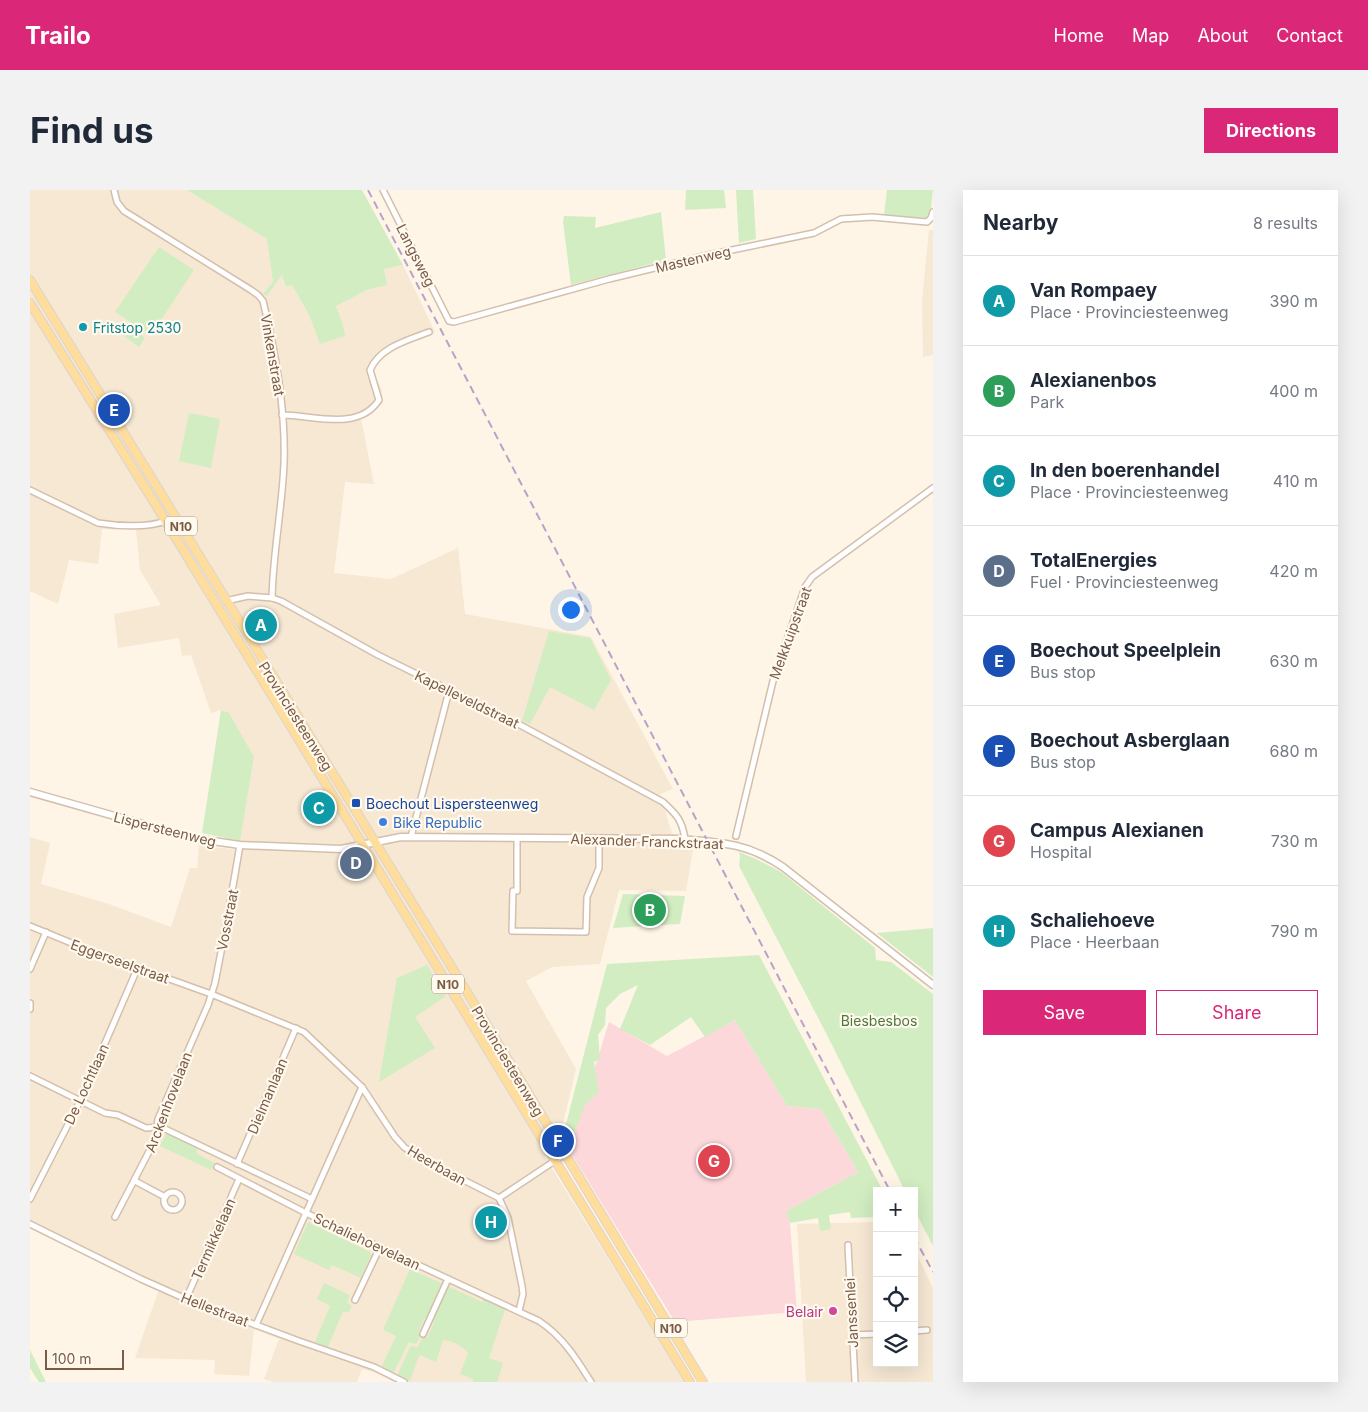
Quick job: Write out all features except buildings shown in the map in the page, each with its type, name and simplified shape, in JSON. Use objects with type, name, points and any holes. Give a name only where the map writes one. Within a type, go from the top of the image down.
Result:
[{"type":"main road","name":"Provinciesteenweg","points":[[30,280],[120,424],[703,1382]]},
{"type":"main road","name":"Provinciesteenweg","points":[[30,303],[690,1382]]},
{"type":"main road","points":[[106,426],[105,419],[108,417],[112,417],[120,424]]},
{"type":"main road","points":[[207,590],[215,598],[221,595],[220,591]]},
{"type":"street","name":"Vinkenstraat","points":[[114,190],[117,202],[124,210],[252,290],[263,301],[268,320],[282,415],[284,463],[272,598]]},
{"type":"street","name":"Langsweg","points":[[382,190],[450,321]]},
{"type":"street","name":"Mastenweg","points":[[450,321],[461,321],[609,279],[708,255],[814,233],[841,219],[866,217],[928,222],[933,212]]},
{"type":"street","points":[[282,415],[336,420],[358,416],[369,411],[379,400],[370,370],[376,360],[392,348],[429,332]]},
{"type":"street","name":"Melkkuipstraat","points":[[736,836],[773,681],[805,587],[812,578],[933,488]]},
{"type":"street","points":[[30,490],[98,524],[156,524],[165,521]]},
{"type":"street","name":"Kapelleveldstraat","points":[[227,602],[248,596],[272,598],[288,604],[378,655],[522,726],[663,802],[677,814],[682,823],[685,839]]},
{"type":"street","points":[[410,837],[449,691]]},
{"type":"street","name":"Lispersteenweg","points":[[30,792],[192,838],[240,845],[341,849],[374,842]]},
{"type":"street","name":"Alexander Franckstraat","points":[[374,842],[402,837],[599,838],[685,839],[734,844],[763,854],[782,867],[933,985]]},
{"type":"street","points":[[517,838],[517,891],[513,891],[512,931],[586,932],[587,897],[598,868],[599,838]]},
{"type":"street","name":"Vosstraat","points":[[211,994],[227,922],[240,845]]},
{"type":"street","name":"Eggerseelstraat","points":[[30,926],[86,949],[211,994]]},
{"type":"street","points":[[30,969],[46,932]]},
{"type":"street","name":"De Lochtlaan","points":[[30,1199],[80,1100],[138,967]]},
{"type":"street","name":"Heerbaan","points":[[211,994],[304,1032],[362,1087],[395,1137],[404,1147],[418,1157],[499,1198]]},
{"type":"street","name":"Arckenhovelaan","points":[[115,1217],[155,1140],[158,1118],[211,994]]},
{"type":"street","points":[[30,1003],[30,1009]]},
{"type":"street","name":"Dielmanlaan","points":[[237,1164],[296,1028]]},
{"type":"street","name":"Schaliehoevelaan","points":[[30,1076],[105,1113],[118,1115],[146,1128],[161,1127],[312,1199]]},
{"type":"street","points":[[256,1325],[362,1087]]},
{"type":"street","points":[[565,1154],[499,1198],[508,1218],[522,1286],[523,1294],[519,1311],[539,1321],[559,1336],[591,1382]]},
{"type":"street","name":"Schaliehoevelaan","points":[[217,1168],[306,1213],[519,1311]]},
{"type":"street","name":"Termikkelaan","points":[[186,1299],[238,1178]]},
{"type":"street","points":[[135,1181],[165,1197]]},
{"type":"street","name":"Hellestraat","points":[[30,1224],[186,1299],[374,1367],[404,1382]]},
{"type":"street","name":"Janssenlei","points":[[848,1245],[855,1382]]},
{"type":"street","points":[[355,1300],[380,1247]]},
{"type":"street","points":[[423,1334],[448,1278]]},
{"type":"street","points":[[918,1331],[927,1330]]},
{"type":"street","points":[[852,1335],[873,1334]]},
{"type":"shaded area","points":[[30,190],[187,190],[268,239],[273,282],[267,296],[282,275],[286,287],[292,285],[309,315],[320,343],[343,325],[336,306],[367,290],[387,285],[384,269],[403,265],[435,332],[393,350],[374,367],[374,372],[382,391],[380,398],[383,394],[374,411],[361,418],[374,484],[345,482],[334,573],[391,579],[458,548],[465,614],[591,637],[673,789],[660,794],[672,833],[693,849],[686,891],[619,890],[600,964],[552,967],[526,981],[576,1069],[561,1132],[545,1157],[685,1382],[394,1382],[376,1373],[362,1369],[357,1382],[273,1382],[264,1379],[279,1339],[254,1329],[249,1376],[214,1374],[215,1360],[135,1358],[159,1289],[107,1266],[30,1226],[30,837],[50,843],[41,884],[109,904],[171,927],[190,868],[197,868],[199,845],[238,850],[254,757],[221,710],[211,713],[191,655],[182,656],[179,638],[118,648],[114,614],[161,605],[140,570],[136,530],[102,529],[98,564],[69,560],[58,604],[30,591]]},
{"type":"shaded area","points":[[929,230],[933,230],[933,355],[923,357],[922,301]]},
{"type":"shaded area","points":[[735,1020],[787,1106],[821,1109],[858,1172],[786,1211],[790,1223],[797,1312],[675,1322],[569,1150],[609,1022],[667,1056]]},
{"type":"shaded area","points":[[873,1222],[873,1367],[918,1367],[918,1257],[933,1288],[933,1382],[806,1382],[797,1224]]},
{"type":"green space","points":[[187,190],[362,190],[403,265],[384,269],[387,285],[367,290],[336,306],[345,336],[320,344],[309,315],[292,285],[286,287],[282,275],[267,296],[263,294],[273,282],[267,239]]},
{"type":"green space","points":[[686,190],[724,190],[726,208],[685,210]]},
{"type":"green space","points":[[736,190],[753,190],[756,239],[739,243]]},
{"type":"green space","points":[[887,190],[933,190],[931,209],[926,218],[884,215]]},
{"type":"green space","points":[[661,212],[666,260],[571,285],[563,222],[564,216],[596,217],[595,228]]},
{"type":"green space","points":[[159,247],[194,270],[151,335],[115,312]]},
{"type":"green space","points":[[123,321],[145,338],[139,347],[116,330]]},
{"type":"green space","points":[[189,413],[220,419],[211,468],[179,461]]},
{"type":"green space","points":[[549,631],[590,638],[611,680],[594,710],[550,687],[530,724],[522,721]]},
{"type":"green space","points":[[221,710],[229,713],[254,757],[240,841],[202,833]]},
{"type":"green space","name":"Biesbesbos","points":[[739,852],[781,872],[875,948],[876,960],[891,962],[933,994],[933,1246],[918,1217],[918,1187],[903,1187],[739,866]]},
{"type":"green space","points":[[623,894],[685,896],[680,924],[613,928]]},
{"type":"green space","points":[[933,928],[933,977],[877,933]]},
{"type":"green space","points":[[759,955],[881,1187],[873,1187],[873,1217],[851,1218],[850,1212],[829,1215],[831,1229],[820,1231],[818,1218],[790,1223],[786,1211],[858,1172],[821,1109],[787,1106],[735,1020],[705,1037],[691,1017],[650,1045],[620,1029],[638,985],[620,994],[606,1008],[605,1025],[598,1035],[600,1059],[594,1062],[599,1092],[585,1105],[569,1146],[563,1136],[607,964]]},
{"type":"green space","points":[[427,965],[446,996],[415,1017],[435,1048],[379,1082],[397,978]]},
{"type":"green space","points":[[167,1133],[198,1148],[196,1153],[214,1163],[211,1170],[160,1146]]},
{"type":"green space","points":[[308,1222],[370,1252],[371,1255],[361,1278],[332,1265],[329,1270],[294,1254]]},
{"type":"green space","points":[[410,1269],[443,1284],[428,1317],[424,1319],[418,1333],[421,1335],[417,1343],[409,1342],[393,1374],[381,1368],[396,1336],[383,1330]]},
{"type":"green space","points":[[324,1283],[350,1295],[347,1303],[352,1306],[348,1313],[343,1311],[328,1347],[315,1342],[330,1306],[317,1299]]},
{"type":"green space","points":[[448,1286],[482,1302],[484,1299],[505,1309],[489,1358],[503,1363],[497,1382],[473,1382],[473,1379],[460,1374],[468,1353],[457,1344],[443,1340],[436,1362],[420,1355],[410,1381],[397,1376],[410,1347],[417,1348],[423,1336],[427,1338],[434,1323],[432,1319]]},
{"type":"green space","points":[[30,1350],[46,1382],[39,1382],[30,1368]]},
{"type":"railway","points":[[368,190],[888,1187]]},
{"type":"railway","points":[[918,1244],[933,1272]]},
{"type":"place","name":"Fritstop 2530","points":[[83,327]]},
{"type":"place","name":"Boechout Speelplein","points":[[114,410]]},
{"type":"place","name":"Van Rompaey","points":[[261,625]]},
{"type":"place","name":"Boechout Lispersteenweg","points":[[356,803]]},
{"type":"place","name":"In den boerenhandel","points":[[319,808]]},
{"type":"place","name":"Bike Republic","points":[[383,822]]},
{"type":"place","name":"TotalEnergies","points":[[356,863]]},
{"type":"place","name":"Alexianenbos","points":[[650,910]]},
{"type":"place","name":"Boechout Asberglaan","points":[[558,1141]]},
{"type":"place","name":"Campus Alexianen","points":[[714,1161]]},
{"type":"place","name":"Schaliehoeve","points":[[491,1222]]},
{"type":"place","name":"Belair","points":[[833,1311]]}]
